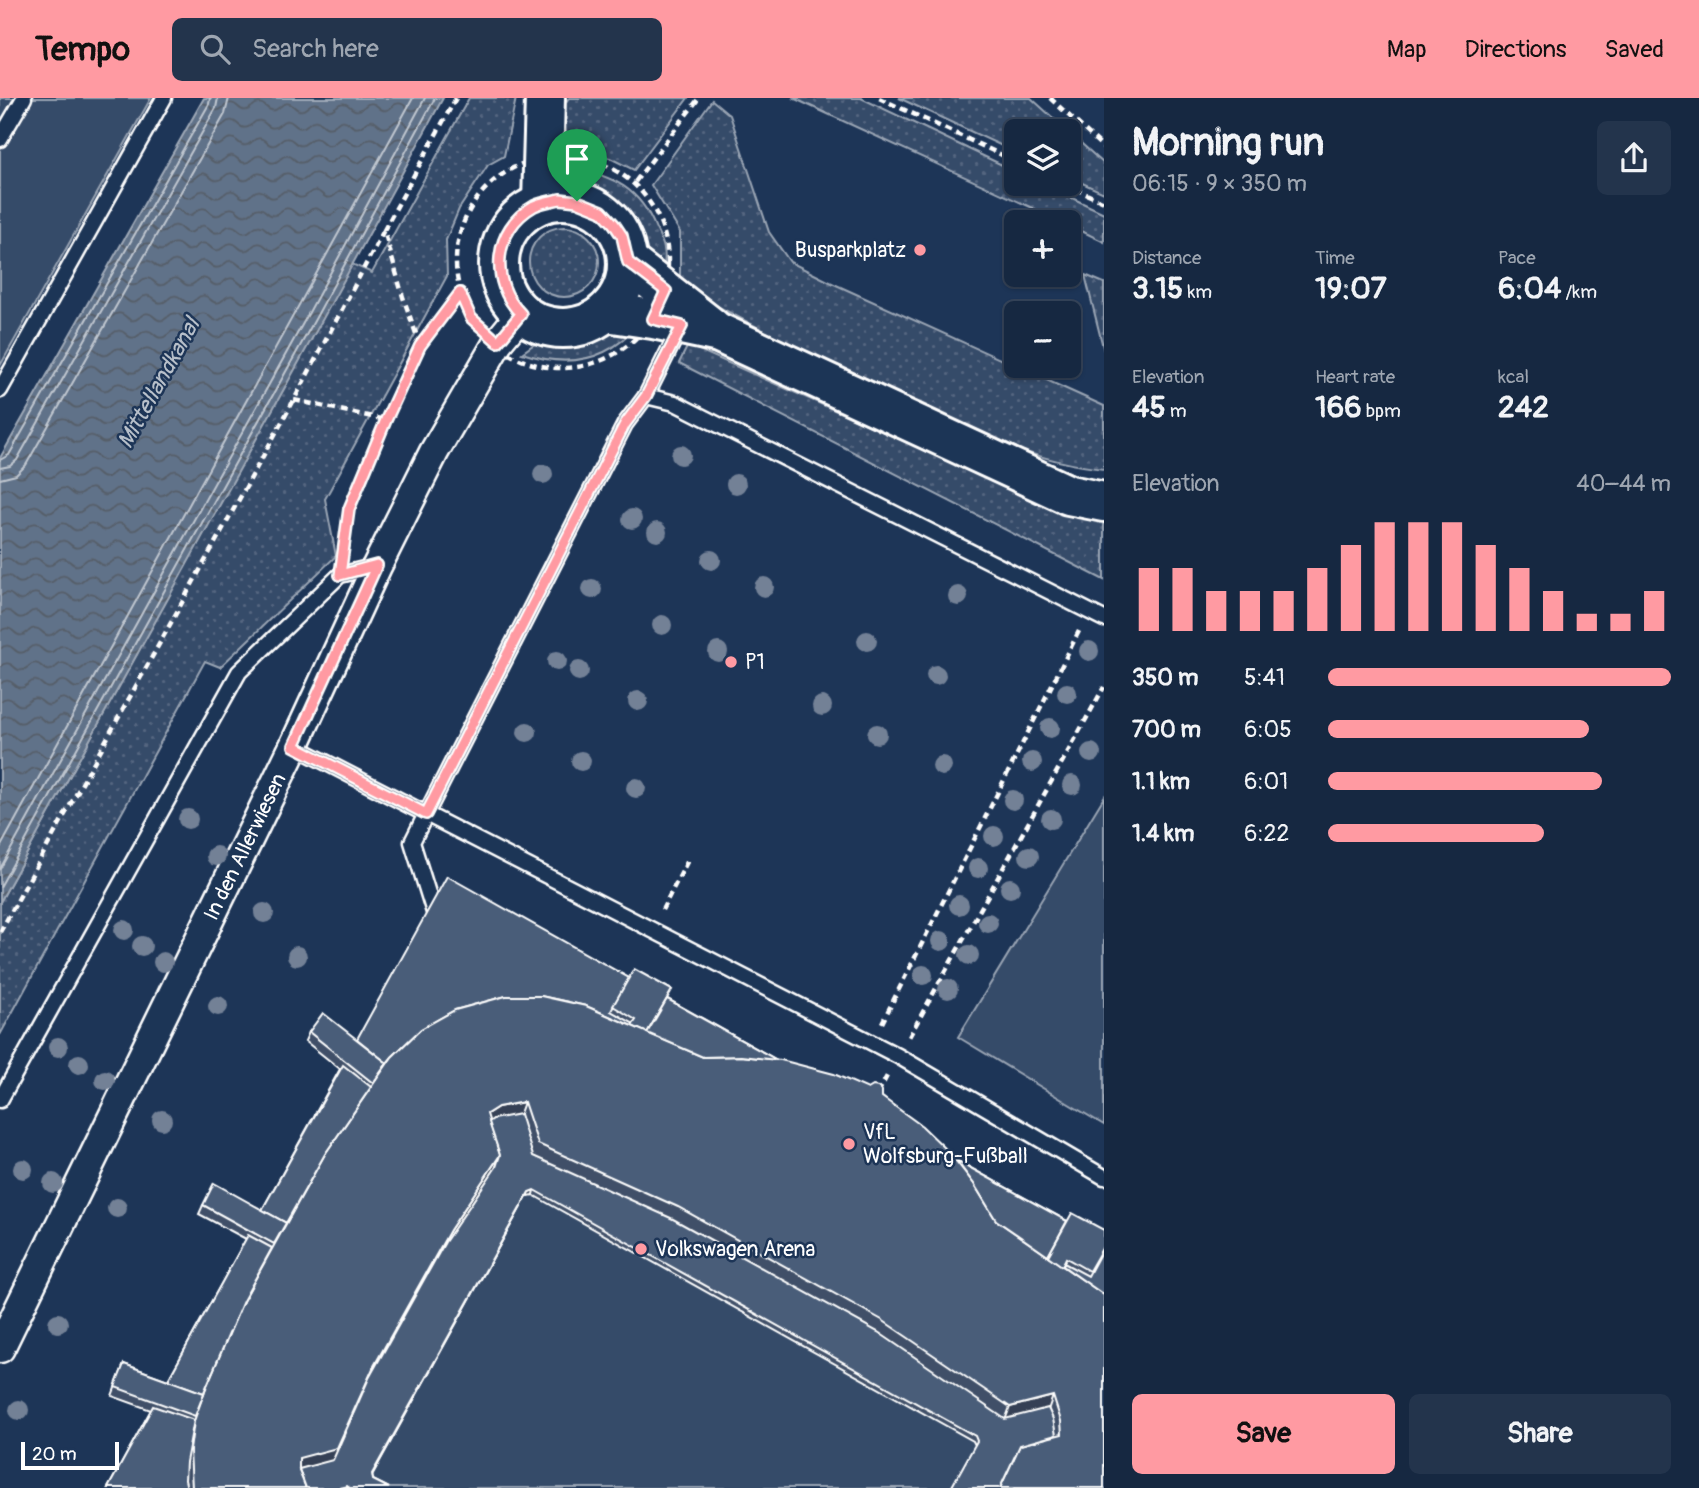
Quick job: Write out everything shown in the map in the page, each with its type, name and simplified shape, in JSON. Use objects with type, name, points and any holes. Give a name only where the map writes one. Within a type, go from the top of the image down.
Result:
[{"type":"main road","points":[[542,203],[545,98]]},
{"type":"main road","points":[[560,199],[577,201],[602,211],[622,236],[628,262],[624,286],[617,300],[606,312],[585,324],[566,328],[510,328],[510,301],[503,286],[499,256],[506,233],[520,215],[542,203],[560,199]]},
{"type":"main road","points":[[628,262],[667,312]]},
{"type":"main road","points":[[606,312],[667,312],[719,333],[1069,495],[1104,502]]},
{"type":"main road","points":[[985,457],[1074,478],[1104,479]]},
{"type":"street","name":"In den Allerwiesen","points":[[0,1348],[294,746],[377,565],[434,452],[510,328]]},
{"type":"lane","points":[[0,139],[24,98]]},
{"type":"lane","points":[[0,390],[164,98]]},
{"type":"lane","points":[[440,931],[412,842],[625,424],[646,396],[667,312]]},
{"type":"lane","points":[[646,396],[675,403],[1104,619]]},
{"type":"lane","points":[[0,1100],[239,671],[340,575],[377,565]]},
{"type":"lane","points":[[294,746],[898,1056],[1104,1177]]},
{"type":"path","points":[[0,932],[294,400],[456,98]]},
{"type":"path","points":[[635,182],[699,98]]},
{"type":"path","points":[[879,98],[1004,156]]},
{"type":"path","points":[[1050,98],[1104,148]]},
{"type":"path","points":[[575,158],[606,166],[635,182],[653,208],[663,231],[670,256],[670,281],[667,312],[620,354],[588,366],[555,369],[522,362],[510,328],[471,318],[460,293],[453,258],[461,229],[475,201],[491,180],[510,165],[575,158]]},
{"type":"path","points":[[1081,192],[1104,202]]},
{"type":"path","points":[[384,230],[420,346]]},
{"type":"path","points":[[340,575],[349,509],[386,420],[420,346],[460,293]]},
{"type":"path","points":[[294,400],[386,420]]},
{"type":"path","points":[[873,1043],[1089,611]]},
{"type":"path","points":[[872,1103],[1104,688]]},
{"type":"path","points":[[652,930],[688,860]]},
{"type":"shaded area","points":[[0,98],[151,98],[0,366]]},
{"type":"shaded area","points":[[469,98],[516,98],[504,156],[488,165],[459,209],[446,240],[447,276],[325,499],[336,556],[220,667],[205,661],[0,1035],[0,902],[352,264],[372,273]]},
{"type":"shaded area","points":[[569,98],[688,98],[634,170],[610,158],[568,149],[563,106]]},
{"type":"shaded area","points":[[793,98],[861,98],[1004,166],[1004,195]]},
{"type":"shaded area","points":[[899,98],[1031,98],[1055,119],[1004,119],[1004,147]]},
{"type":"shaded area","points":[[712,100],[730,115],[769,232],[790,262],[1004,361],[1004,378],[1042,378],[1104,406],[1104,469],[1049,459],[970,431],[839,369],[680,286],[680,232],[651,185]]},
{"type":"shaded area","points":[[1081,143],[1104,164],[1104,193],[1081,182]]},
{"type":"shaded area","points":[[573,168],[613,180],[624,186],[642,203],[663,244],[663,276],[649,260],[617,208],[588,187]]},
{"type":"shaded area","points":[[1006,196],[1068,196],[1104,213],[1104,242],[1081,231],[1081,210],[1037,210]]},
{"type":"shaded area","points":[[564,227],[589,237],[599,262],[589,287],[564,297],[539,287],[529,262],[539,237]]},
{"type":"shaded area","points":[[1085,275],[1104,283],[1104,351]]},
{"type":"shaded area","points":[[638,325],[613,347],[585,358],[555,360],[522,353],[550,338],[583,337],[609,327]]},
{"type":"shaded area","points":[[688,345],[1064,512],[1104,520],[1104,580],[679,363]]},
{"type":"shaded area","points":[[1104,797],[1104,1125],[958,1037]]},
{"type":"shaded area","points":[[379,1083],[1104,1488],[184,1488],[188,1437],[203,1398]]},
{"type":"water","name":"Mittellandkanal","points":[[204,98],[443,98],[0,902],[0,458]]},
{"type":"building","points":[[447,876],[629,978],[611,1011],[634,1024],[632,1026],[586,1006],[541,996],[506,996],[455,1010],[421,1029],[387,1063],[357,1039]]},
{"type":"building","points":[[634,969],[672,990],[647,1033],[632,1026],[636,1020],[613,1006]]},
{"type":"building","points":[[506,996],[541,996],[586,1006],[703,1057],[741,1056],[781,1060],[834,1074],[868,1089],[878,1087],[882,1091],[882,1097],[922,1126],[948,1151],[974,1184],[996,1220],[1104,1295],[1104,1488],[1000,1488],[1020,1445],[1062,1434],[1053,1396],[1010,1407],[882,1320],[678,1207],[538,1144],[524,1102],[498,1107],[487,1114],[500,1155],[450,1230],[374,1366],[337,1448],[299,1458],[299,1471],[306,1488],[192,1488],[190,1450],[194,1421],[207,1385],[243,1301],[325,1154],[392,1057],[421,1029],[455,1010]]},
{"type":"building","points":[[667,999],[777,1060],[741,1056],[703,1057],[647,1033]]},
{"type":"building","points":[[323,1013],[387,1063],[373,1083],[309,1032]]},
{"type":"building","points":[[343,1065],[371,1087],[325,1154],[286,1223],[262,1210]]},
{"type":"building","points":[[520,1114],[533,1156],[673,1219],[878,1332],[1005,1419],[1048,1408],[1056,1435],[1020,1445],[1000,1488],[951,1488],[977,1441],[975,1436],[534,1190],[529,1192],[372,1474],[373,1480],[389,1488],[306,1488],[299,1469],[333,1460],[369,1378],[445,1242],[496,1167],[500,1155],[489,1122]]},
{"type":"building","points":[[956,1160],[1067,1221],[1048,1256],[996,1220]]},
{"type":"building","points":[[214,1183],[286,1223],[274,1244],[203,1205]]},
{"type":"building","points":[[1072,1213],[1104,1230],[1104,1245],[1089,1271],[1066,1258],[1062,1266],[1048,1256]]},
{"type":"building","points":[[248,1235],[272,1248],[243,1301],[204,1393],[168,1380]]},
{"type":"building","points":[[1104,1246],[1104,1295],[1063,1266],[1064,1263],[1088,1276]]},
{"type":"building","points":[[124,1364],[204,1393],[195,1416],[115,1387]]},
{"type":"building","points":[[153,1406],[194,1420],[186,1462],[187,1488],[108,1488]]},
{"type":"place","name":"Busparkplatz","points":[[920,250]]},
{"type":"place","name":"P1","points":[[731,662]]},
{"type":"place","name":"VfL Wolfsburg-Fußball","points":[[849,1144]]},
{"type":"place","name":"Volkswagen Arena","points":[[641,1249]]},
{"type":"route","points":[[560,199],[577,201],[602,211],[608,217],[622,236],[628,262],[666,291],[653,319],[682,326],[646,396],[625,424],[426,814],[294,746],[377,565],[340,575],[349,509],[420,346],[460,293],[471,318],[498,342],[521,314],[510,301],[500,275],[499,256],[506,233],[520,215],[533,207],[560,199]]}]
